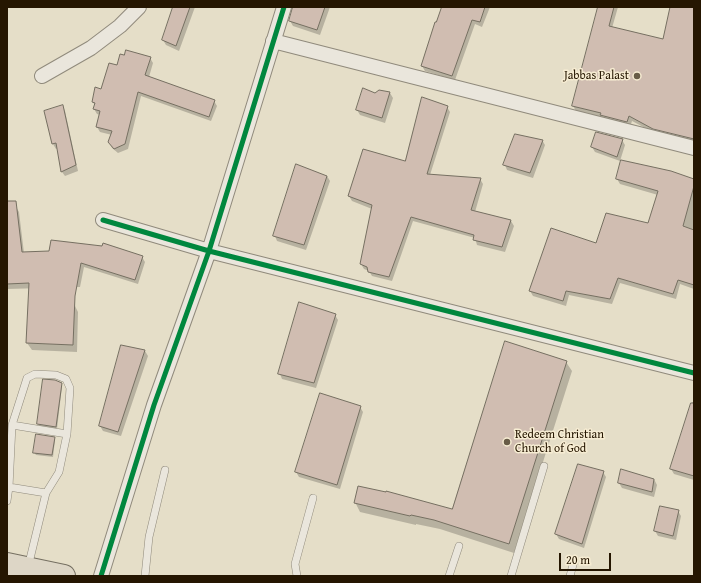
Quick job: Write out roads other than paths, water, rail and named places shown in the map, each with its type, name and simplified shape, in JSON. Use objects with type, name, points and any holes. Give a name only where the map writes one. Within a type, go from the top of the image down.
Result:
[{"type":"highway","points":[[7,564],[64,576]]},
{"type":"street","points":[[42,76],[91,48],[120,26],[139,7]]},
{"type":"street","points":[[101,576],[154,405],[209,251],[284,7]]},
{"type":"street","points":[[273,41],[694,148]]},
{"type":"street","points":[[103,220],[209,251],[694,373]]},
{"type":"lane","points":[[7,501],[12,425],[27,378],[35,374],[56,375],[66,379],[70,388],[67,434],[59,472],[46,493],[28,568]]},
{"type":"lane","points":[[12,425],[67,434]]},
{"type":"lane","points":[[511,576],[544,466]]},
{"type":"lane","points":[[145,576],[149,537],[165,470]]},
{"type":"lane","points":[[9,487],[46,493]]},
{"type":"lane","points":[[297,576],[295,564],[313,498]]},
{"type":"lane","points":[[450,576],[460,546]]},
{"type":"lane","points":[[570,576],[574,561]]},
{"type":"place","name":"Jabbas Palast","points":[[637,76]]},
{"type":"place","name":"Redeem Christian Church of God","points":[[507,442]]}]
